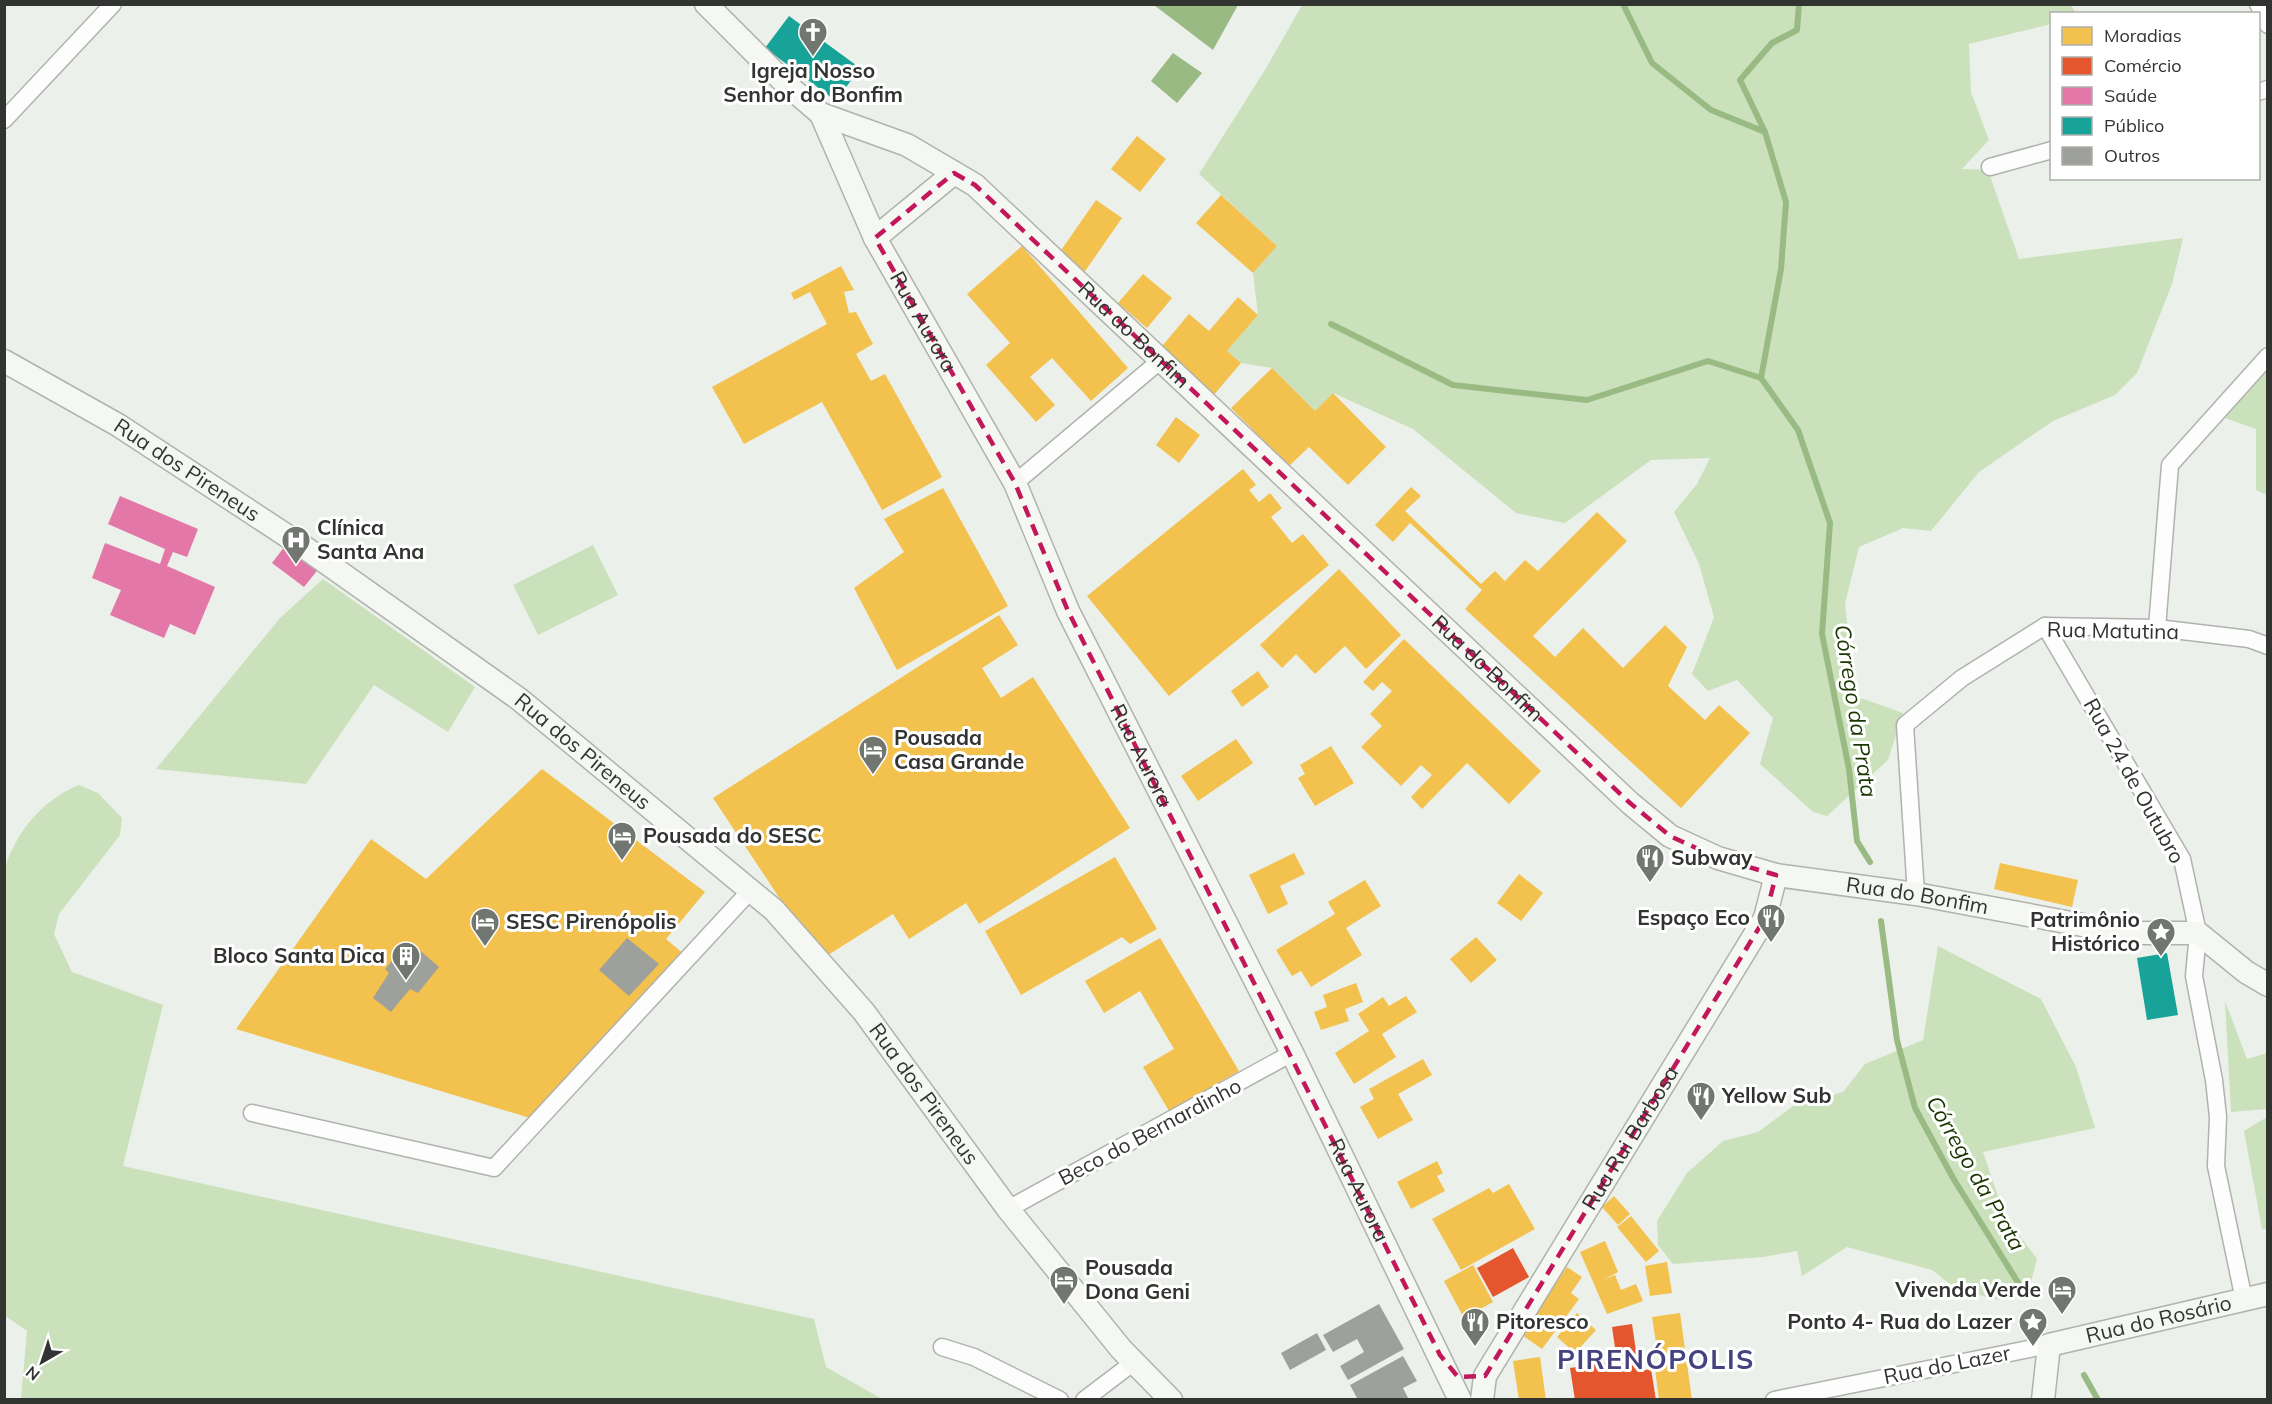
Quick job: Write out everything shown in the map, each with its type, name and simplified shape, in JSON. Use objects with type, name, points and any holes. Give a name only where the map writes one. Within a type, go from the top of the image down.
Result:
[{"type":"main road","points":[[706,4],[786,84],[821,114]]},
{"type":"main road","name":"Rua do Bonfim","points":[[821,114],[907,145],[975,185],[1630,803],[1670,836],[1718,858],[1776,875],[1916,894],[2125,933],[2198,933]]},
{"type":"main road","name":"Rua Aurora","points":[[821,114],[875,238],[1014,483],[1068,611],[1292,1053],[1460,1400]]},
{"type":"main road","points":[[875,238],[954,173]]},
{"type":"main road","name":"Rua dos Pireneus","points":[[4,361],[118,425],[319,556],[519,699],[774,910],[864,1012],[1008,1209],[1134,1362],[1171,1400]]},
{"type":"main road","name":"Rua Rui Barbosa","points":[[1482,1400],[1485,1377],[1765,918],[1776,875]]},
{"type":"main road","points":[[2198,933],[2246,972],[2268,985]]},
{"type":"main road","name":"Rua do Rosário","points":[[2049,1345],[2268,1294]]},
{"type":"main road","points":[[2043,1400],[2049,1345]]},
{"type":"main road","points":[[1440,1355],[1458,1377],[1471,1379],[1485,1377]]},
{"type":"street","points":[[4,120],[113,4]]},
{"type":"street","points":[[2258,4],[2268,25]]},
{"type":"street","points":[[1990,167],[2050,151]]},
{"type":"street","points":[[2157,628],[2170,465],[2268,356]]},
{"type":"street","points":[[1014,483],[1161,360]]},
{"type":"street","name":"Rua Matutina","points":[[1916,894],[1905,725],[1962,678],[2045,626],[2157,628],[2249,639],[2268,646]]},
{"type":"street","name":"Rua 24 de Outubro","points":[[2045,626],[2182,859],[2198,933],[2194,976],[2216,1099],[2216,1166],[2244,1300]]},
{"type":"street","points":[[252,1113],[494,1168],[750,891]]},
{"type":"street","name":"Beco do Bernardinho","points":[[1008,1209],[1292,1053]]},
{"type":"street","name":"Rua do Lazer","points":[[1774,1400],[2049,1345]]},
{"type":"street","points":[[942,1347],[974,1357],[1060,1400]]},
{"type":"street","points":[[1084,1400],[1134,1362]]},
{"type":"highlighted area","points":[[954,173],[975,185],[1630,803],[1670,836],[1718,858],[1776,875],[1765,918],[1485,1376],[1458,1377],[1440,1355],[1068,611],[1015,483],[875,238]]},
{"type":"shaded area","points":[[1154,5],[1238,5],[1213,50]]},
{"type":"shaded area","points":[[1302,5],[2071,5],[2075,12],[2050,12],[2050,24],[1969,44],[1971,92],[1989,140],[1962,169],[1988,170],[2019,259],[2183,238],[2172,284],[2137,373],[2115,395],[2053,421],[1979,472],[1931,531],[1903,528],[1859,547],[1845,604],[1855,696],[1903,713],[1888,760],[1827,816],[1813,812],[1760,764],[1773,718],[1737,680],[1708,691],[1692,674],[1714,617],[1699,564],[1674,512],[1697,484],[1710,458],[1651,460],[1565,523],[1516,513],[1413,429],[1333,393],[1315,411],[1272,368],[1241,363],[1227,351],[1258,315],[1253,273],[1277,246],[1199,174],[1265,70]]},
{"type":"shaded area","points":[[1173,53],[1202,73],[1177,103],[1151,81]]},
{"type":"shaded area","points":[[2267,369],[2268,495],[2256,490],[2256,429],[2225,418]]},
{"type":"shaded area","points":[[593,545],[618,595],[538,635],[513,585]]},
{"type":"shaded area","points":[[323,579],[475,687],[448,732],[374,685],[306,784],[156,769],[280,618]]},
{"type":"shaded area","points":[[79,785],[98,793],[122,818],[120,835],[59,914],[54,934],[72,972],[163,1005],[123,1166],[814,1319],[826,1367],[882,1399],[21,1399],[27,1331],[4,1315],[5,867],[10,853],[33,818],[54,799]]},
{"type":"shaded area","points":[[1938,946],[2041,999],[2076,1067],[2095,1128],[1983,1152],[2004,1214],[2037,1259],[2027,1297],[1999,1300],[1956,1289],[1932,1270],[1847,1247],[1802,1276],[1797,1251],[1763,1257],[1673,1264],[1658,1245],[1657,1221],[1687,1173],[1723,1141],[1758,1132],[1793,1106],[1843,1092],[1865,1064],[1923,1040]]},
{"type":"shaded area","points":[[2225,1001],[2247,1059],[2267,1053],[2267,1109],[2231,1112]]},
{"type":"shaded area","points":[[2267,1117],[2268,1229],[2262,1229],[2244,1131]]},
{"type":"building: Moradias","points":[[1137,136],[1166,159],[1140,192],[1111,169]]},
{"type":"building: Moradias","points":[[1221,195],[1277,246],[1253,273],[1196,223]]},
{"type":"building: Moradias","points":[[1096,200],[1122,218],[1083,274],[1057,256]]},
{"type":"building: Moradias","points":[[1022,246],[1128,368],[1091,401],[1052,358],[1030,377],[1055,405],[1036,422],[986,365],[1010,343],[967,294]]},
{"type":"building: Moradias","points":[[841,266],[854,290],[844,292],[849,313],[856,312],[873,344],[856,354],[871,381],[885,374],[942,477],[882,510],[822,402],[744,444],[712,387],[827,324],[810,292],[794,300],[791,293]]},
{"type":"building: Moradias","points":[[1143,274],[1172,298],[1147,328],[1118,303]]},
{"type":"building: Moradias","points":[[1238,297],[1258,315],[1227,351],[1241,363],[1212,397],[1158,351],[1189,314],[1209,331]]},
{"type":"building: Moradias","points":[[1272,368],[1315,411],[1333,393],[1386,447],[1348,485],[1309,447],[1289,466],[1231,408]]},
{"type":"building: Moradias","points":[[1176,417],[1200,435],[1179,463],[1156,445]]},
{"type":"building: Moradias","points":[[1243,469],[1256,485],[1249,490],[1259,502],[1270,493],[1282,508],[1271,517],[1292,543],[1303,534],[1329,565],[1169,696],[1087,596]]},
{"type":"building: Moradias","points":[[1411,487],[1421,496],[1405,511],[1481,584],[1495,571],[1505,581],[1525,560],[1538,571],[1597,512],[1627,541],[1533,636],[1555,657],[1583,628],[1623,668],[1665,625],[1687,647],[1668,686],[1705,720],[1719,705],[1750,733],[1681,808],[1465,609],[1482,590],[1410,523],[1393,542],[1375,525]]},
{"type":"building: Moradias","points":[[943,488],[1008,606],[897,670],[854,588],[904,552],[884,519]]},
{"type":"building: Moradias","points":[[1339,569],[1401,635],[1366,669],[1345,646],[1315,674],[1296,654],[1282,668],[1260,645]]},
{"type":"building: Moradias","points":[[999,615],[1018,645],[982,668],[1001,698],[1033,677],[1130,828],[979,924],[966,903],[909,939],[893,914],[828,955],[792,917],[713,798]]},
{"type":"building: Moradias","points":[[1404,639],[1541,771],[1509,804],[1467,763],[1422,809],[1411,797],[1432,775],[1421,765],[1401,786],[1361,747],[1382,726],[1370,714],[1392,691],[1382,682],[1373,691],[1363,682]]},
{"type":"building: Moradias","points":[[1258,671],[1269,687],[1242,707],[1231,691]]},
{"type":"building: Moradias","points":[[1236,739],[1253,763],[1198,801],[1181,776]]},
{"type":"building: Moradias","points":[[1331,746],[1354,783],[1315,806],[1298,778],[1305,774],[1300,765]]},
{"type":"building: Moradias","name":"SESC Pirenópolis","points":[[542,769],[705,892],[666,939],[685,955],[530,1118],[236,1029],[371,839],[426,879]]},
{"type":"building: Moradias","points":[[1294,853],[1305,874],[1280,886],[1288,904],[1268,914],[1249,875]]},
{"type":"building: Moradias","points":[[1115,857],[1157,929],[1130,944],[1122,937],[1021,995],[985,931]]},
{"type":"building: Moradias","points":[[2000,863],[2078,880],[2072,907],[1994,889]]},
{"type":"building: Moradias","points":[[1519,874],[1543,893],[1521,921],[1497,903]]},
{"type":"building: Moradias","points":[[1365,880],[1381,906],[1346,928],[1362,955],[1311,987],[1301,971],[1292,976],[1276,950],[1335,914],[1328,902]]},
{"type":"building: Moradias","points":[[1476,937],[1497,960],[1471,983],[1450,959]]},
{"type":"building: Moradias","points":[[1160,938],[1239,1071],[1169,1111],[1143,1067],[1174,1049],[1140,991],[1104,1013],[1085,981]]},
{"type":"building: Moradias","points":[[1356,983],[1363,1002],[1345,1009],[1349,1021],[1321,1030],[1314,1012],[1327,1007],[1323,995]]},
{"type":"building: Moradias","points":[[1406,996],[1417,1012],[1382,1034],[1396,1057],[1354,1084],[1335,1053],[1369,1031],[1358,1014],[1383,997],[1389,1006]]},
{"type":"building: Moradias","points":[[1423,1059],[1432,1075],[1398,1094],[1413,1120],[1378,1139],[1360,1107],[1374,1099],[1369,1089]]},
{"type":"building: Moradias","points":[[1437,1161],[1443,1173],[1437,1176],[1445,1191],[1411,1209],[1397,1182]]},
{"type":"building: Moradias","points":[[1509,1184],[1535,1229],[1461,1270],[1432,1219],[1489,1188],[1493,1193]]},
{"type":"building: Moradias","points":[[1614,1196],[1630,1214],[1618,1225],[1602,1207]]},
{"type":"building: Moradias","points":[[1631,1216],[1659,1251],[1646,1262],[1617,1227]]},
{"type":"building: Moradias","points":[[1605,1241],[1618,1272],[1603,1280],[1615,1275],[1621,1290],[1636,1284],[1643,1301],[1607,1314],[1580,1252]]},
{"type":"building: Moradias","points":[[1667,1262],[1672,1293],[1650,1296],[1645,1266]]},
{"type":"building: Moradias","points":[[1473,1265],[1493,1302],[1464,1318],[1444,1281]]},
{"type":"building: Moradias","points":[[1567,1267],[1582,1277],[1571,1293],[1579,1299],[1542,1349],[1519,1333]]},
{"type":"building: Moradias","points":[[1577,1313],[1596,1330],[1575,1353],[1557,1337]]},
{"type":"building: Moradias","points":[[1680,1313],[1692,1400],[1659,1400],[1655,1369],[1660,1369],[1652,1317]]},
{"type":"building: Moradias","points":[[1540,1357],[1546,1400],[1519,1400],[1513,1361]]},
{"type":"building: Comércio","points":[[1513,1248],[1529,1277],[1493,1297],[1477,1268]]},
{"type":"building: Comércio","points":[[1632,1324],[1639,1371],[1651,1369],[1656,1400],[1575,1400],[1570,1368],[1617,1361],[1612,1327]]},
{"type":"building: Saúde","points":[[120,496],[198,529],[187,557],[173,552],[167,566],[215,587],[195,635],[170,624],[164,638],[110,615],[121,590],[92,578],[105,543],[160,564],[165,549],[108,524]]},
{"type":"building: Saúde","name":"Clínica Santa Ana","points":[[288,542],[320,567],[304,587],[272,563]]},
{"type":"building: Público","name":"Igreja Nosso Senhor do Bonfim","points":[[789,16],[860,68],[836,101],[765,48]]},
{"type":"building: Público","points":[[2167,953],[2178,1015],[2147,1020],[2137,958]]},
{"type":"building: Outros","points":[[627,938],[659,964],[629,996],[599,970]]},
{"type":"building: Outros","name":"Bloco Santa Dica","points":[[409,941],[439,967],[418,993],[410,989],[391,1012],[373,998],[389,973],[385,969]]},
{"type":"building: Outros","points":[[1379,1304],[1404,1349],[1348,1380],[1340,1366],[1364,1352],[1357,1339],[1333,1352],[1323,1335]]},
{"type":"building: Outros","points":[[1317,1333],[1326,1350],[1290,1370],[1281,1353]]},
{"type":"building: Outros","points":[[1403,1356],[1417,1381],[1403,1388],[1409,1400],[1358,1400],[1350,1385]]},
{"type":"waterway","points":[[1623,4],[1652,63],[1711,110],[1765,132]]},
{"type":"waterway","name":"Córrego da Prata","points":[[1799,4],[1797,30],[1772,43],[1740,80],[1765,132],[1786,202],[1781,269],[1761,378],[1798,430],[1830,523],[1822,634],[1849,769],[1857,841],[1870,862]]},
{"type":"waterway","points":[[1331,324],[1453,385],[1587,400],[1708,361],[1761,378]]},
{"type":"waterway","name":"Córrego da Prata","points":[[1881,921],[1897,1040],[1915,1108],[1953,1178],[2027,1297]]},
{"type":"waterway","name":"Córrego da Prata","points":[[2084,1375],[2098,1400]]},
{"type":"place","name":"Igreja Nosso Senhor do Bonfim","points":[[813,58]]},
{"type":"place","name":"Clínica Santa Ana","points":[[296,566]]},
{"type":"place","name":"Pousada Casa Grande","points":[[873,776]]},
{"type":"place","name":"Pousada do SESC","points":[[622,862]]},
{"type":"place","name":"Subway","points":[[1650,884]]},
{"type":"place","name":"Espaço Eco","points":[[1771,944]]},
{"type":"place","name":"SESC Pirenópolis","points":[[485,948]]},
{"type":"place","name":"Patrimônio Histórico","points":[[2161,958]]},
{"type":"place","name":"Bloco Santa Dica","points":[[406,982]]},
{"type":"place","name":"Yellow Sub","points":[[1701,1122]]},
{"type":"place","name":"Pousada Dona Geni","points":[[1064,1306]]},
{"type":"place","name":"Vivenda Verde","points":[[2062,1316]]},
{"type":"place","name":"Pitoresco","points":[[1475,1348]]},
{"type":"place","name":"Ponto 4- Rua do Lazer","points":[[2033,1348]]},
{"type":"district","name":"PIRENÓPOLIS","points":[[1656,1360]]}]
